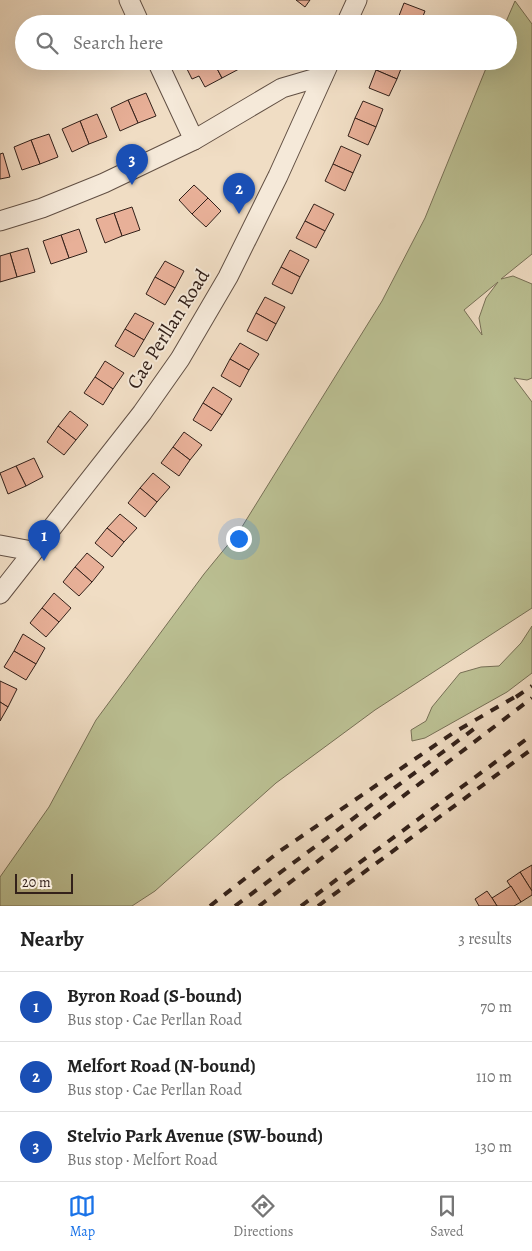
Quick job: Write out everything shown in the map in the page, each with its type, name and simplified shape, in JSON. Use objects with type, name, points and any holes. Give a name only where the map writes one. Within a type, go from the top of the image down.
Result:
[{"type":"street","points":[[129,0],[136,15]]},
{"type":"street","points":[[350,15],[357,0]]},
{"type":"street","points":[[162,70],[194,140]]},
{"type":"street","points":[[0,221],[42,208],[104,183],[194,140],[282,88],[322,70]]},
{"type":"street","name":"Cae Perllan Road","points":[[0,594],[32,551],[106,460],[180,358],[228,277],[278,176],[326,70]]},
{"type":"street","points":[[0,545],[32,551]]},
{"type":"green space","points":[[515,1],[532,24],[532,254],[501,279],[513,276],[532,284],[532,378],[527,380],[514,378],[532,402],[532,608],[375,710],[276,783],[155,891],[132,906],[0,906],[0,877],[49,807],[96,720],[204,574],[240,530],[382,301],[425,218],[485,70],[517,70],[517,15],[509,15]],"holes":[[[498,282],[486,298],[479,318],[482,335],[464,310]]]},
{"type":"green space","points":[[532,626],[532,673],[507,692],[425,738],[412,741],[411,730],[426,721],[432,707],[460,673],[481,667],[499,666],[521,643]]},
{"type":"building","points":[[296,0],[310,0],[305,7]]},
{"type":"building","points":[[404,3],[425,11],[423,15],[399,15]]},
{"type":"building","points":[[188,70],[218,70],[222,78],[205,87],[199,76],[192,79]]},
{"type":"building","points":[[218,70],[237,70],[222,78]]},
{"type":"building","points":[[376,70],[400,70],[397,79]]},
{"type":"building","points":[[376,70],[397,79],[389,96],[369,88]]},
{"type":"building","points":[[146,93],[156,116],[138,123],[128,100]]},
{"type":"building","points":[[128,100],[138,123],[120,131],[111,108]]},
{"type":"building","points":[[363,101],[383,109],[376,127],[355,118]]},
{"type":"building","points":[[97,114],[107,137],[89,144],[80,121]]},
{"type":"building","points":[[355,118],[376,127],[368,145],[348,136]]},
{"type":"building","points":[[80,121],[89,144],[72,152],[62,129]]},
{"type":"building","points":[[49,134],[58,157],[40,164],[31,140]]},
{"type":"building","points":[[31,140],[40,164],[22,170],[14,147]]},
{"type":"building","points":[[341,146],[361,155],[353,173],[333,164]]},
{"type":"building","points":[[3,153],[10,177],[0,179],[0,154]]},
{"type":"building","points":[[333,164],[353,173],[345,191],[325,181]]},
{"type":"building","points":[[194,185],[208,198],[192,214],[179,200]]},
{"type":"building","points":[[208,198],[221,211],[206,227],[192,214]]},
{"type":"building","points":[[314,204],[334,214],[325,231],[305,221]]},
{"type":"building","points":[[132,207],[140,230],[122,236],[114,213]]},
{"type":"building","points":[[114,213],[122,236],[105,243],[96,219]]},
{"type":"building","points":[[305,221],[325,231],[316,248],[296,238]]},
{"type":"building","points":[[79,229],[87,252],[69,258],[61,235]]},
{"type":"building","points":[[61,235],[69,258],[51,264],[43,241]]},
{"type":"building","points":[[28,248],[35,272],[17,277],[10,253]]},
{"type":"building","points":[[290,250],[309,260],[300,277],[281,267]]},
{"type":"building","points":[[10,253],[17,277],[0,282],[0,256]]},
{"type":"building","points":[[165,261],[184,271],[175,288],[155,277]]},
{"type":"building","points":[[281,267],[300,277],[292,294],[272,284]]},
{"type":"building","points":[[155,277],[175,288],[165,305],[146,294]]},
{"type":"building","points":[[265,297],[285,307],[276,324],[256,313]]},
{"type":"building","points":[[135,313],[154,323],[144,340],[125,329]]},
{"type":"building","points":[[256,313],[276,324],[267,341],[247,331]]},
{"type":"building","points":[[125,329],[144,340],[134,357],[115,346]]},
{"type":"building","points":[[240,343],[259,354],[249,370],[230,359]]},
{"type":"building","points":[[230,359],[249,370],[240,387],[221,376]]},
{"type":"building","points":[[105,361],[124,373],[113,389],[95,377]]},
{"type":"building","points":[[95,377],[113,389],[103,405],[84,393]]},
{"type":"building","points":[[213,387],[232,399],[222,415],[203,403]]},
{"type":"building","points":[[203,403],[222,415],[211,431],[193,420]]},
{"type":"building","points":[[70,411],[88,425],[76,440],[58,426]]},
{"type":"building","points":[[58,426],[76,440],[64,455],[47,442]]},
{"type":"building","points":[[184,432],[202,445],[190,460],[173,447]]},
{"type":"building","points":[[173,447],[190,460],[179,476],[161,463]]},
{"type":"building","points":[[34,458],[43,477],[26,486],[16,466]]},
{"type":"building","points":[[16,466],[26,486],[8,494],[0,473]]},
{"type":"building","points":[[153,473],[170,487],[157,502],[140,488]]},
{"type":"building","points":[[140,488],[157,502],[145,517],[128,503]]},
{"type":"building","points":[[120,514],[137,528],[124,542],[107,528]]},
{"type":"building","points":[[107,528],[124,542],[112,557],[95,543]]},
{"type":"building","points":[[87,553],[104,567],[92,582],[75,567]]},
{"type":"building","points":[[75,567],[92,582],[79,596],[63,582]]},
{"type":"building","points":[[54,593],[71,608],[59,622],[42,608]]},
{"type":"building","points":[[42,608],[59,622],[46,637],[30,623]]},
{"type":"building","points":[[23,634],[45,648],[36,664],[14,651]]},
{"type":"building","points":[[14,651],[36,664],[26,680],[4,667]]},
{"type":"building","points":[[0,681],[17,689],[8,707],[0,702]]},
{"type":"building","points":[[0,702],[8,707],[0,721]]},
{"type":"building","points":[[532,865],[532,891],[520,872]]},
{"type":"building","points":[[520,872],[532,891],[532,895],[521,902],[507,881]]},
{"type":"building","points":[[511,886],[521,902],[514,906],[497,906],[492,898]]},
{"type":"building","points":[[487,891],[497,906],[479,906],[475,899]]},
{"type":"railway","points":[[516,697],[532,686]]},
{"type":"railway","points":[[210,906],[280,851],[453,733],[520,694]]},
{"type":"railway","points":[[259,906],[532,698]]},
{"type":"railway","points":[[235,906],[478,726]]},
{"type":"railway","points":[[301,906],[532,735]]},
{"type":"railway","points":[[318,906],[532,749]]},
{"type":"place","name":"Stelvio Park Avenue (SW-bound)","points":[[132,185]]},
{"type":"place","name":"Melfort Road (N-bound)","points":[[239,214]]},
{"type":"place","name":"Byron Road (S-bound)","points":[[44,561]]}]
